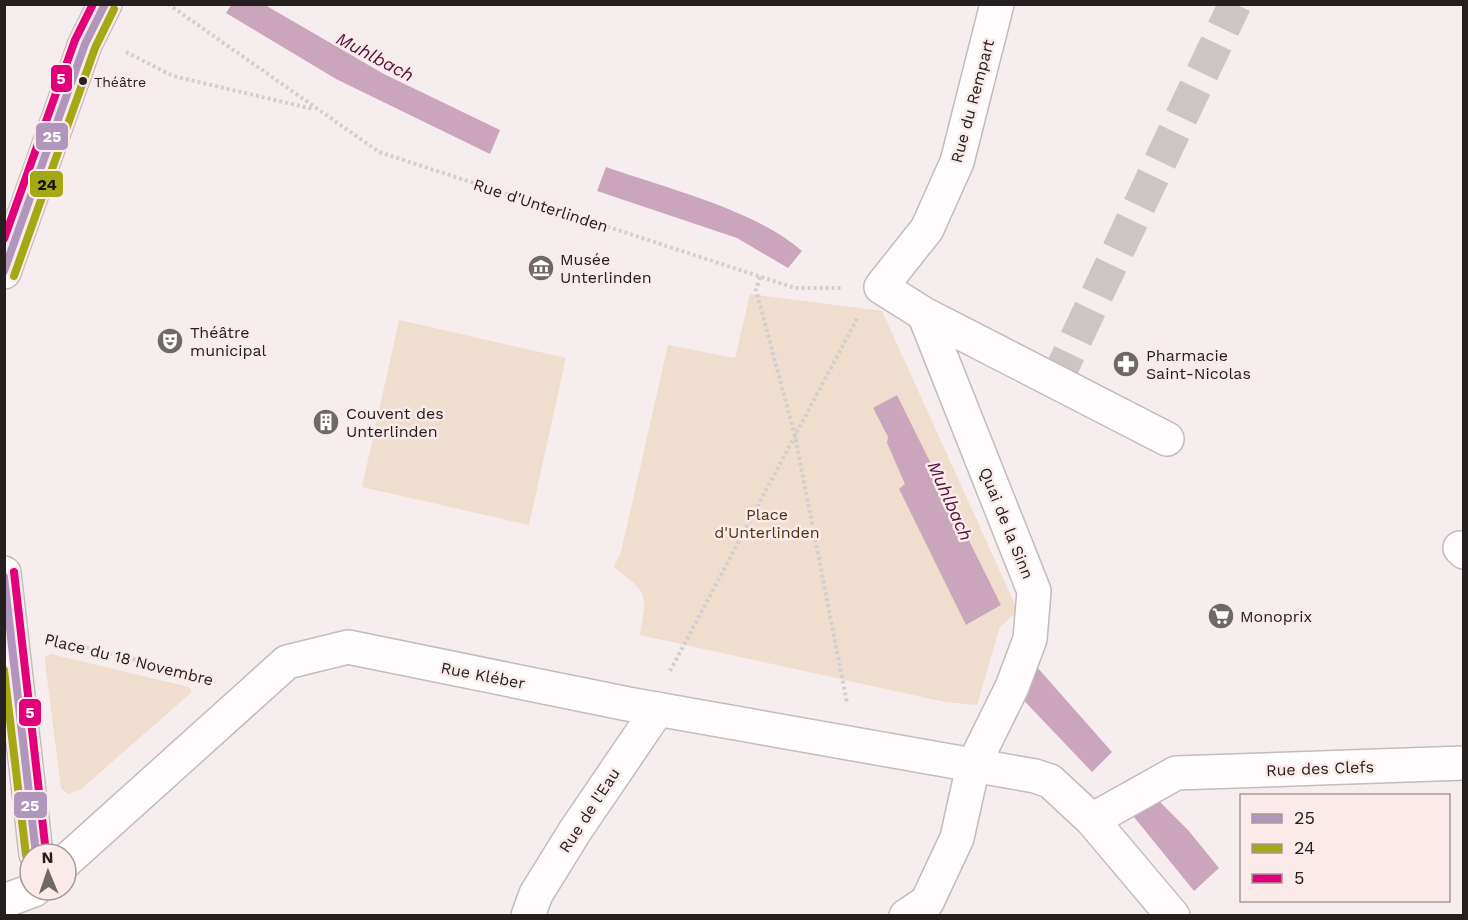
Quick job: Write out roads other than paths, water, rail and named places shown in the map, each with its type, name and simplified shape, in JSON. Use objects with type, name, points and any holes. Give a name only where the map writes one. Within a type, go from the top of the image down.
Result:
[{"type":"street","name":"Rue du Rempart","points":[[924,314],[872,297],[927,229],[957,162],[997,4]]},
{"type":"street","points":[[4,272],[98,17]]},
{"type":"street","points":[[924,314],[1167,439]]},
{"type":"street","name":"Quai de la Sinn","points":[[906,915],[927,902],[957,838],[973,766],[1012,687],[1030,639],[1035,591],[924,314]]},
{"type":"street","points":[[4,573],[35,842]]},
{"type":"street","name":"Rue Kléber","points":[[78,850],[287,662],[348,647],[658,709],[1035,776],[1050,781],[1092,820],[1173,915]]},
{"type":"street","name":"Rue de l'Eau","points":[[528,915],[536,894],[575,831],[658,709]]},
{"type":"street","name":"Rue des Clefs","points":[[1092,820],[1176,773],[1464,763]]},
{"type":"tunnel","points":[[1055,383],[1235,4]]},
{"type":"place","name":"Théâtre","points":[[83,81]]},
{"type":"place","name":"Musée Unterlinden","points":[[541,268]]},
{"type":"place","name":"Théâtre municipal","points":[[170,341]]},
{"type":"place","name":"Pharmacie Saint-Nicolas","points":[[1126,364]]},
{"type":"place","name":"Couvent des Unterlinden","points":[[326,422]]},
{"type":"place","name":"Monoprix","points":[[1221,616]]},
{"type":"water label","name":"Muhlbach","points":[[375,57]]},
{"type":"water label","name":"Muhlbach","points":[[950,501]]},
{"type":"park label","name":"Place d'Unterlinden","points":[[767,523]]}]
